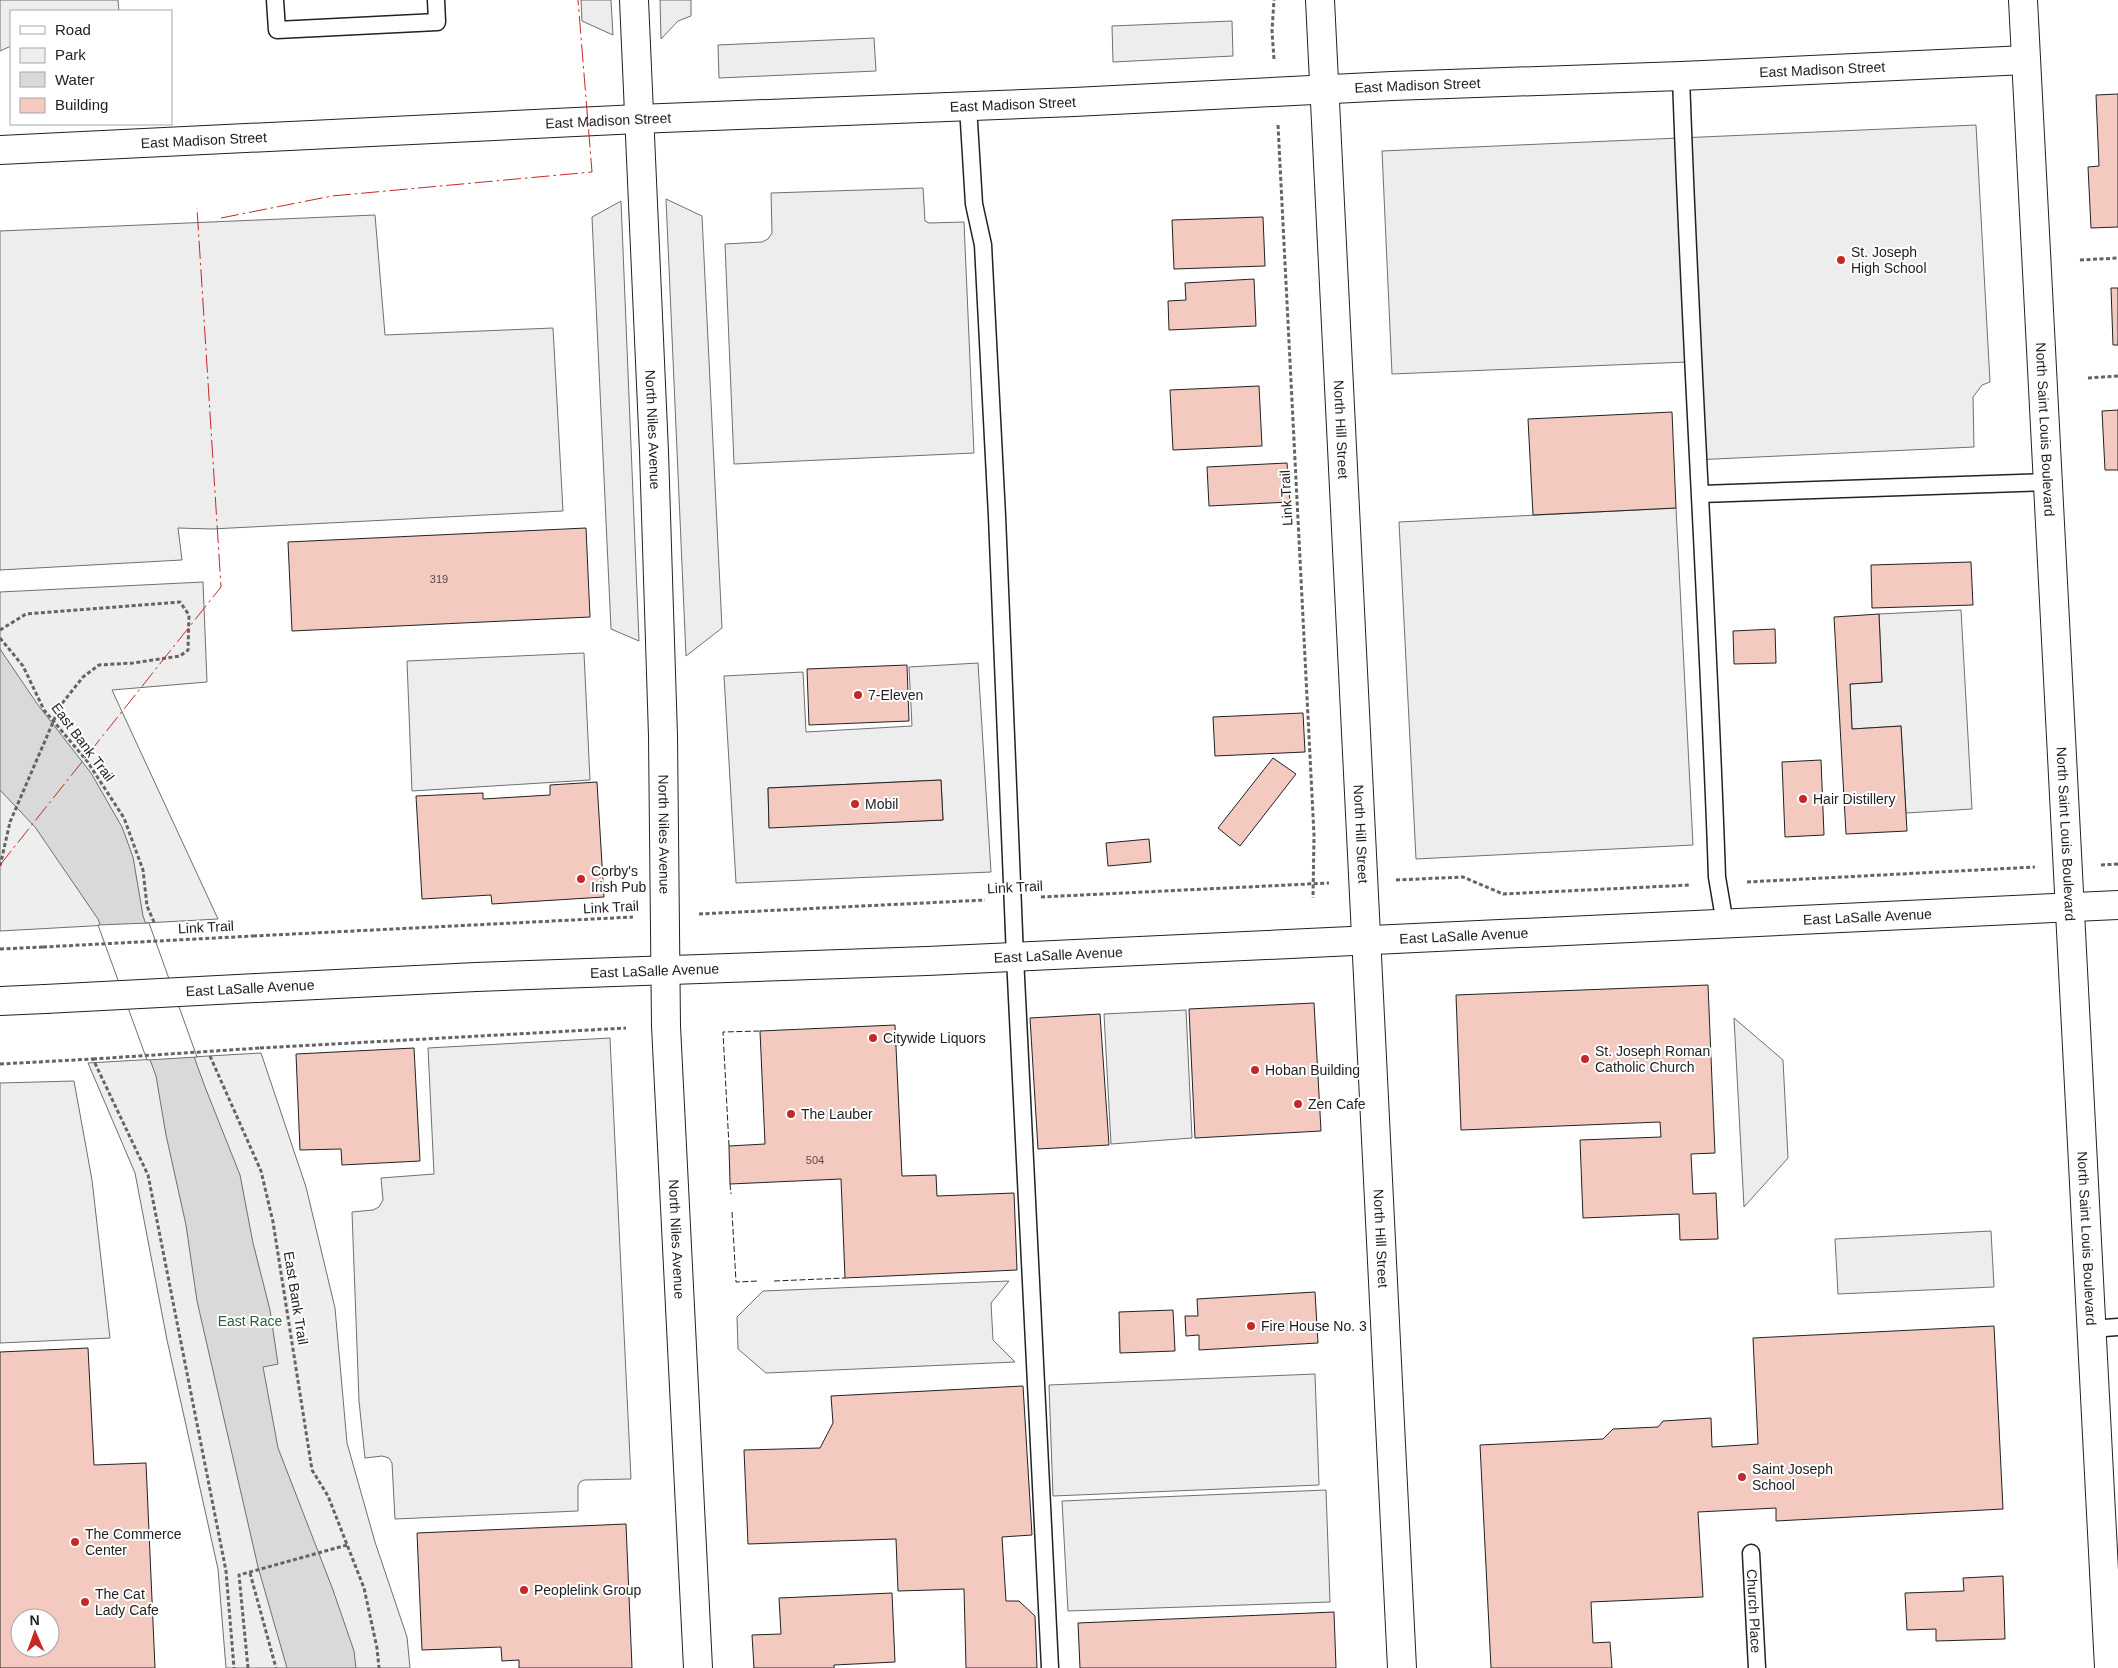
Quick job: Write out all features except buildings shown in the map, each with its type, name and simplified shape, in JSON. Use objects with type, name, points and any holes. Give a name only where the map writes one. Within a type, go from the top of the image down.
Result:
[{"type":"street","name":"North Niles Avenue","points":[[634,0],[654,452],[663,736],[665,969],[698,1668]]},
{"type":"street","name":"North Hill Street","points":[[1320,0],[1344,448],[1402,1668]]},
{"type":"street","name":"North Saint Louis Boulevard","points":[[2023,0],[2109,1668]]},
{"type":"street","name":"East Madison Street","points":[[0,150],[638,119],[2026,60]]},
{"type":"street","name":"East LaSalle Avenue","points":[[0,1001],[665,969],[1015,956],[2118,906]]},
{"type":"lane","points":[[275,0],[277,30],[437,22],[436,0]]},
{"type":"lane","points":[[1681,76],[1719,883],[1725,924]]},
{"type":"lane","points":[[968,106],[974,204],[983,245],[998,526],[1012,898],[1050,1668]]},
{"type":"lane","points":[[1701,494],[2048,482]]},
{"type":"lane","points":[[2091,1329],[2118,1327]]},
{"type":"lane","name":"Church Place","points":[[1751,1553],[1757,1668]]},
{"type":"path","points":[[1274,0],[1272,31],[1274,60]]},
{"type":"path","name":"Link Trail","points":[[1278,121],[1314,835],[1313,898]]},
{"type":"path","points":[[2080,260],[2118,258]]},
{"type":"path","points":[[2088,378],[2118,376]]},
{"type":"path","points":[[0,630],[26,614],[180,602],[189,614],[188,650],[180,656],[133,663],[99,664],[83,677],[60,706],[10,822],[0,866]]},
{"type":"path","name":"East Bank Trail","points":[[0,638],[23,666],[44,710],[87,761],[124,818],[143,870],[147,906],[154,922]]},
{"type":"path","points":[[1400,879],[1463,877],[1503,894],[2118,864]]},
{"type":"path","name":"Link Trail","points":[[0,949],[1322,883]]},
{"type":"path","points":[[0,1064],[626,1028]]},
{"type":"path","name":"East Bank Trail","points":[[210,1056],[261,1171],[273,1222],[312,1470],[328,1496],[364,1588],[377,1648],[379,1668]]},
{"type":"path","points":[[93,1059],[148,1175],[226,1571],[234,1668]]},
{"type":"path","points":[[248,1668],[239,1576],[347,1545]]},
{"type":"path","points":[[250,1573],[276,1668]]},
{"type":"green space","points":[[203,582],[207,682],[112,690],[218,919],[0,931],[0,592]]},
{"type":"green space","name":"East Race","points":[[261,1053],[306,1187],[335,1308],[347,1443],[375,1542],[407,1637],[410,1668],[226,1668],[218,1569],[167,1340],[135,1173],[88,1063]]},
{"type":"shaded area","points":[[0,0],[118,0],[119,10],[10,10],[10,46],[0,51]]},
{"type":"shaded area","points":[[581,0],[611,0],[613,35],[582,21]]},
{"type":"shaded area","points":[[660,0],[691,0],[691,16],[678,21],[661,39]]},
{"type":"shaded area","points":[[1232,21],[1233,56],[1113,62],[1112,26]]},
{"type":"shaded area","points":[[874,38],[876,71],[719,78],[718,45]]},
{"type":"shaded area","points":[[1976,125],[1990,382],[1982,385],[1973,397],[1974,447],[1693,460],[1687,362],[1392,374],[1382,151]]},
{"type":"shaded area","points":[[923,188],[925,221],[929,223],[964,222],[974,453],[734,464],[725,244],[762,242],[768,239],[772,233],[771,193]]},
{"type":"shaded area","points":[[666,199],[702,216],[722,628],[686,656]]},
{"type":"shaded area","points":[[621,201],[639,641],[611,629],[592,217]]},
{"type":"shaded area","points":[[375,215],[385,335],[553,328],[563,511],[212,529],[178,528],[182,560],[0,570],[0,231]]},
{"type":"shaded area","points":[[1676,508],[1693,845],[1416,859],[1399,522]]},
{"type":"shaded area","points":[[1961,610],[1972,809],[1906,813],[1901,726],[1852,729],[1850,684],[1882,682],[1879,614]]},
{"type":"shaded area","points":[[584,653],[590,780],[412,791],[407,661]]},
{"type":"shaded area","points":[[978,663],[991,872],[736,883],[724,676],[803,672],[806,732],[912,726],[909,667]],"holes":[[[941,780],[943,820],[769,827],[768,788]]]},
{"type":"shaded area","points":[[1186,1010],[1192,1138],[1111,1144],[1104,1014]]},
{"type":"shaded area","points":[[1734,1018],[1783,1060],[1788,1158],[1744,1207]]},
{"type":"shaded area","points":[[610,1038],[631,1479],[584,1480],[580,1482],[578,1486],[578,1511],[395,1519],[392,1463],[389,1458],[382,1456],[365,1458],[359,1401],[352,1212],[373,1210],[379,1207],[383,1200],[381,1178],[434,1174],[428,1048]]},
{"type":"shaded area","points":[[74,1081],[92,1180],[110,1338],[0,1343],[0,1083]]},
{"type":"shaded area","points":[[1991,1231],[1994,1287],[1838,1294],[1835,1239]]},
{"type":"shaded area","points":[[1009,1281],[991,1303],[993,1340],[1015,1362],[766,1373],[738,1349],[737,1317],[763,1291]]},
{"type":"shaded area","points":[[1315,1374],[1319,1485],[1053,1496],[1049,1385]]},
{"type":"shaded area","points":[[1326,1490],[1330,1602],[1068,1611],[1062,1501]]},
{"type":"water","name":"East Race","points":[[0,649],[38,705],[91,773],[122,827],[133,857],[143,916],[205,1087],[240,1175],[253,1243],[270,1310],[278,1364],[263,1367],[278,1448],[333,1590],[354,1651],[356,1668],[287,1668],[258,1567],[197,1301],[186,1225],[166,1135],[156,1076],[98,919],[35,827],[0,790]]},
{"type":"pier","points":[[149,923],[197,1057],[147,1060],[98,925]]},
{"type":"fence","points":[[729,1146],[723,1032],[760,1031]]},
{"type":"fence","points":[[730,1184],[731,1194]]},
{"type":"fence","points":[[732,1212],[736,1282],[759,1281]]},
{"type":"fence","points":[[774,1281],[845,1278]]},
{"type":"power","points":[[221,218],[332,196],[592,172],[578,0]]},
{"type":"power","points":[[0,865],[221,587],[197,208]]},
{"type":"place","name":"St. Joseph High School","points":[[1841,260]]},
{"type":"place","name":"7-Eleven","points":[[858,695]]},
{"type":"place","name":"Hair Distillery","points":[[1803,799]]},
{"type":"place","name":"Mobil","points":[[855,804]]},
{"type":"place","name":"Corby's Irish Pub","points":[[581,879]]},
{"type":"place","name":"Citywide Liquors","points":[[873,1038]]},
{"type":"place","name":"St. Joseph Roman Catholic Church","points":[[1585,1059]]},
{"type":"place","name":"Hoban Building","points":[[1255,1070]]},
{"type":"place","name":"Zen Cafe","points":[[1298,1104]]},
{"type":"place","name":"The Lauber","points":[[791,1114]]},
{"type":"place","name":"Fire House No. 3","points":[[1251,1326]]},
{"type":"place","name":"Saint Joseph School","points":[[1742,1477]]},
{"type":"place","name":"The Commerce Center","points":[[75,1542]]},
{"type":"place","name":"Peoplelink Group","points":[[524,1590]]},
{"type":"place","name":"The Cat Lady Cafe","points":[[85,1602]]}]
